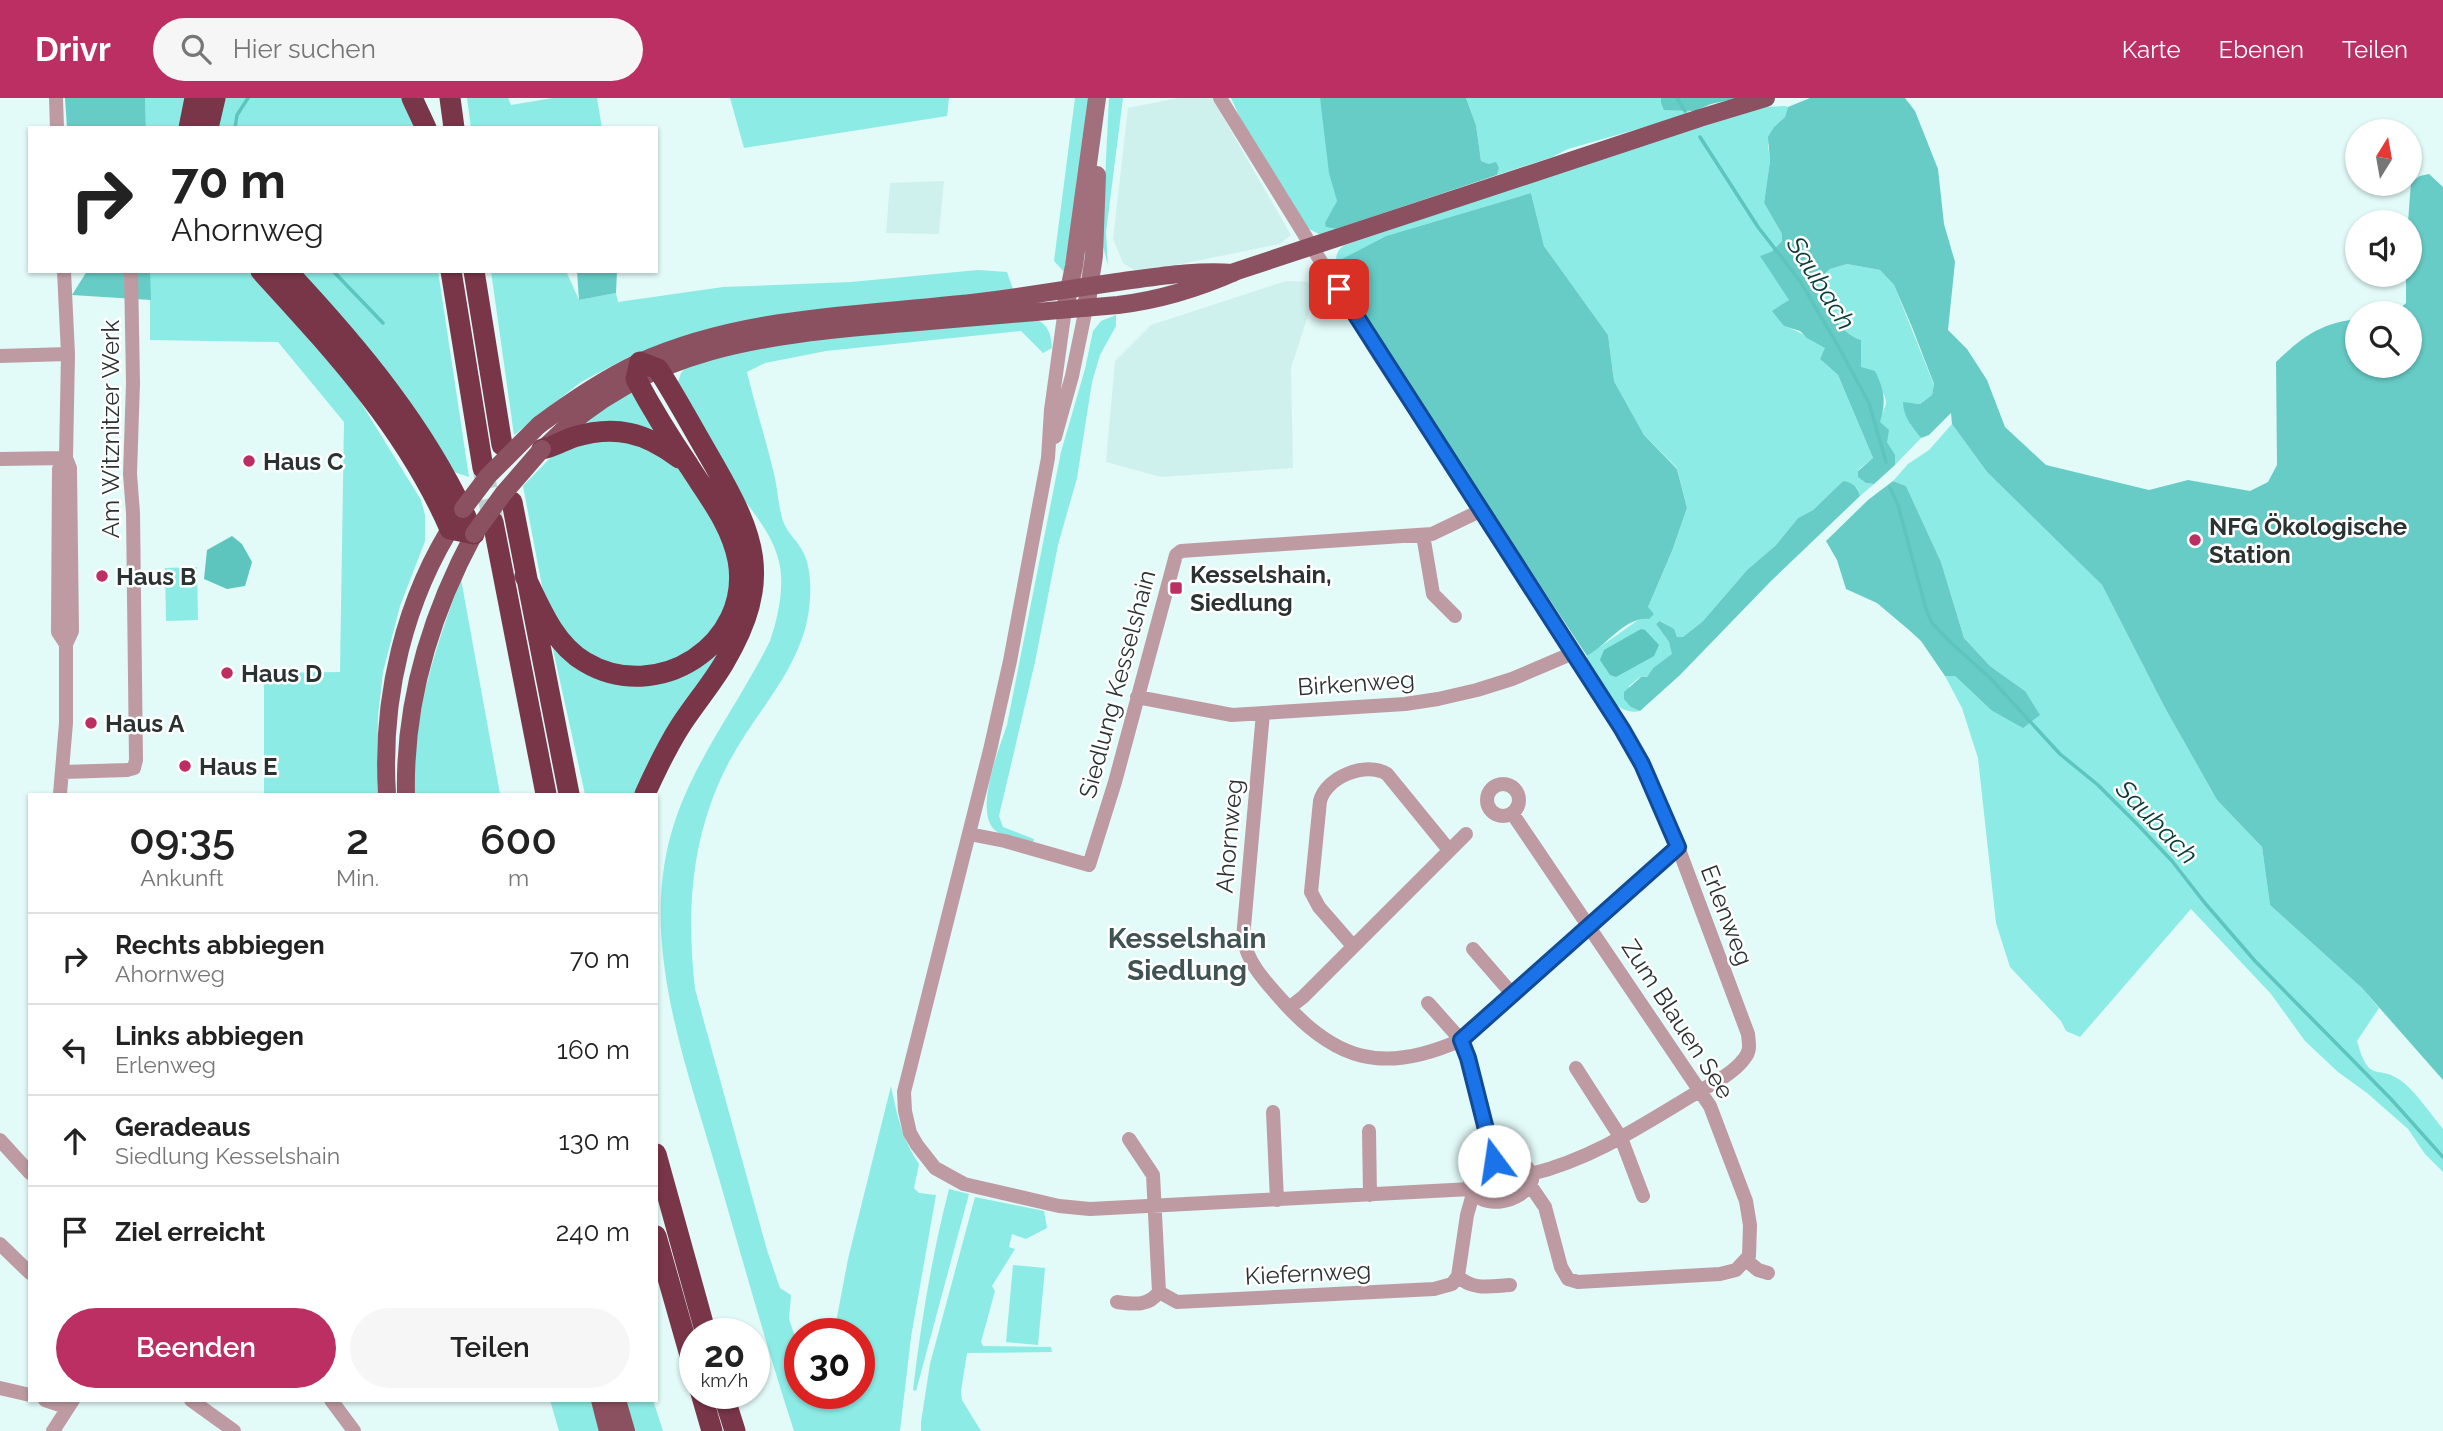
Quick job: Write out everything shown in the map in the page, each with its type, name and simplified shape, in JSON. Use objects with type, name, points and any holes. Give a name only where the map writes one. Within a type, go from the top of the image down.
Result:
[{"type":"highway","points":[[189,126],[195,98]]},
{"type":"highway","points":[[208,126],[215,98]]},
{"type":"highway","points":[[412,98],[425,126]]},
{"type":"highway","points":[[428,98],[432,126]]},
{"type":"highway","points":[[450,98],[454,126]]},
{"type":"highway","points":[[263,273],[331,346],[382,411],[436,497],[456,511]]},
{"type":"highway","points":[[289,273],[387,386],[417,429],[456,511],[474,534]]},
{"type":"highway","points":[[451,273],[483,468]]},
{"type":"highway","points":[[474,273],[502,445]]},
{"type":"highway","points":[[525,576],[545,617],[566,647],[600,669],[632,677],[660,675],[685,665],[706,651],[720,636],[734,608],[739,582],[738,560],[730,533],[688,466],[645,370]]},
{"type":"highway","points":[[645,370],[734,499],[749,533],[755,567],[753,593],[741,631],[723,665],[679,729],[646,793]]},
{"type":"highway","points":[[542,449],[591,433],[623,432],[661,444],[688,466]]},
{"type":"highway","points":[[512,502],[569,793]]},
{"type":"highway","points":[[493,522],[546,793]]},
{"type":"highway","points":[[658,1161],[702,1318]]},
{"type":"highway","points":[[658,1243],[679,1318]]},
{"type":"highway","points":[[706,1409],[712,1431]]},
{"type":"highway","points":[[728,1409],[735,1431]]},
{"type":"main road","points":[[1065,309],[1097,98]]},
{"type":"main road","points":[[387,793],[385,770],[388,709],[399,652],[415,601],[456,511],[539,425],[573,399],[645,370],[723,346],[794,334],[1086,308],[1157,299],[1214,283],[1233,273],[1312,246],[1766,98]]},
{"type":"main road","points":[[1086,308],[1094,256],[1097,164],[1093,134]]},
{"type":"main road","points":[[406,793],[408,732],[417,677],[439,605],[474,534],[502,494],[542,449],[582,414],[645,370],[693,343],[757,327],[946,307],[1188,273],[1233,273]]},
{"type":"main road","points":[[601,1402],[608,1431]]},
{"type":"main road","points":[[618,1402],[626,1431]]},
{"type":"street","points":[[56,98],[57,126]]},
{"type":"street","points":[[1220,98],[1480,511],[1573,653]]},
{"type":"street","points":[[60,793],[66,723],[66,644],[72,631],[70,468],[66,457],[68,354],[64,273]]},
{"type":"street","name":"Am Witznitzer Werk","points":[[63,772],[134,768],[136,760],[133,513],[130,474],[133,383],[131,273]]},
{"type":"street","points":[[1086,308],[1072,376],[1048,458],[1010,661],[904,1092],[910,1133],[917,1146],[935,1168],[964,1184],[1059,1206],[1090,1209],[1472,1191],[1481,1200],[1500,1201],[1516,1196],[1531,1180],[1621,1138],[1701,1090]]},
{"type":"street","points":[[1048,458],[1051,410],[1065,309]]},
{"type":"street","points":[[0,356],[68,354]]},
{"type":"street","points":[[0,459],[66,457]]},
{"type":"street","name":"Siedlung Kesselshain","points":[[969,834],[1089,865],[1115,782],[1176,555],[1181,551],[1432,534],[1480,511]]},
{"type":"street","points":[[1423,535],[1433,593],[1455,616]]},
{"type":"street","name":"Birkenweg","points":[[1137,697],[1218,713],[1263,713],[1438,699],[1512,680],[1573,653]]},
{"type":"street","name":"Erlenweg","points":[[1573,653],[1642,764],[1678,847],[1748,1034],[1750,1049],[1735,1068],[1701,1090]]},
{"type":"street","name":"Ahornweg","points":[[1263,713],[1243,938],[1245,951],[1254,967],[1304,1025],[1330,1043],[1367,1057],[1403,1059],[1425,1055],[1461,1040],[1678,847]]},
{"type":"street","points":[[1353,946],[1320,907],[1311,892],[1322,793],[1354,772],[1380,769],[1449,850]]},
{"type":"street","name":"Zum Blauen See","points":[[1512,813],[1712,1110],[1749,1216],[1750,1244],[1746,1261]]},
{"type":"street","points":[[1289,1008],[1303,998],[1466,834]]},
{"type":"street","points":[[1473,949],[1513,995]]},
{"type":"street","points":[[1428,1003],[1461,1040],[1494,1161]]},
{"type":"street","points":[[1576,1068],[1621,1138],[1643,1196]]},
{"type":"street","points":[[1273,1112],[1277,1200]]},
{"type":"street","points":[[1369,1131],[1370,1195]]},
{"type":"street","points":[[1117,1303],[1139,1304],[1153,1301],[1159,1292],[1153,1175],[1129,1139]]},
{"type":"street","points":[[0,1140],[28,1171]]},
{"type":"street","points":[[1510,1285],[1477,1287],[1465,1283],[1458,1276],[1474,1174],[1494,1161],[1519,1162],[1526,1166],[1545,1206],[1561,1267],[1568,1279],[1578,1282],[1720,1275],[1736,1270],[1746,1261],[1758,1270],[1768,1273]]},
{"type":"street","points":[[0,1244],[28,1271]]},
{"type":"street","name":"Kiefernweg","points":[[1159,1292],[1177,1302],[1434,1289],[1452,1284],[1458,1276]]},
{"type":"street","points":[[0,1388],[28,1395]]},
{"type":"street","points":[[194,1402],[234,1431]]},
{"type":"street","points":[[332,1402],[354,1431]]},
{"type":"street","points":[[53,1431],[69,1404]]},
{"type":"shaded area","points":[[65,98],[145,98],[146,126],[67,126]]},
{"type":"shaded area","points":[[145,98],[189,98],[181,126],[146,126]]},
{"type":"shaded area","points":[[223,98],[405,98],[414,126],[216,126]]},
{"type":"shaded area","points":[[467,98],[508,98],[511,105],[553,98],[597,98],[602,126],[471,126]]},
{"type":"shaded area","points":[[730,98],[949,98],[947,116],[744,148]]},
{"type":"shaded area","points":[[1075,98],[1089,98],[1065,273],[1054,261]]},
{"type":"shaded area","points":[[1109,98],[1123,98],[1106,232],[1108,266],[1102,242]]},
{"type":"shaded area","points":[[1178,98],[1212,98],[1291,235],[1280,244],[1136,271],[1123,263],[1113,239],[1128,108]]},
{"type":"shaded area","points":[[1231,98],[1320,98],[1337,201],[1326,227],[1336,229],[1321,235],[1307,228],[1244,126]]},
{"type":"shaded area","points":[[1320,98],[1466,98],[1476,125],[1481,161],[1489,164],[1496,162],[1499,168],[1497,175],[1336,229],[1326,227],[1325,223],[1337,201],[1329,173]]},
{"type":"shaded area","points":[[1466,98],[1661,98],[1661,103],[1690,111],[1683,116],[1568,149],[1497,175],[1499,168],[1481,161],[1476,125]]},
{"type":"shaded area","points":[[1661,98],[1739,98],[1711,104],[1695,111],[1664,110]]},
{"type":"shaded area","points":[[1810,98],[1905,98],[1915,111],[1938,169],[1944,224],[1955,262],[1948,330],[1967,349],[1987,380],[2005,427],[2046,465],[2149,490],[2188,480],[2250,491],[2268,482],[2277,465],[2276,362],[2304,338],[2322,328],[2345,321],[2345,378],[2422,378],[2422,301],[2406,301],[2406,287],[2422,287],[2422,210],[2409,210],[2410,196],[2422,196],[2422,176],[2429,174],[2443,187],[2443,1080],[2362,988],[2270,905],[2262,847],[2217,800],[2165,708],[2102,585],[1987,472],[1952,424],[1951,413],[1929,435],[1921,438],[1912,426],[1903,402],[1920,404],[1932,395],[1934,384],[1912,327],[1894,285],[1880,270],[1847,264],[1830,269],[1818,280],[1819,288],[1838,324],[1853,337],[1861,340],[1861,367],[1875,371],[1878,378],[1884,396],[1880,422],[1889,430],[1887,442],[1895,455],[1895,465],[1874,484],[1866,483],[1858,477],[1858,471],[1873,458],[1838,375],[1820,359],[1825,348],[1800,331],[1784,326],[1772,311],[1789,300],[1760,256],[1771,252],[1782,241],[1782,234],[1764,203],[1770,161],[1768,137],[1785,117],[1788,107]]},
{"type":"shaded area","points":[[1765,107],[1788,107],[1785,117],[1774,127],[1768,145],[1770,161],[1764,203],[1782,234],[1782,241],[1771,252],[1789,300],[1784,326],[1826,348],[1820,359],[1838,375],[1873,458],[1858,470],[1866,483],[1874,484],[1860,496],[1857,488],[1843,481],[1813,510],[1798,518],[1776,545],[1747,570],[1703,621],[1683,637],[1677,637],[1673,629],[1661,621],[1656,624],[1669,642],[1673,654],[1653,668],[1647,677],[1640,677],[1629,686],[1631,707],[1640,711],[1622,709],[1601,687],[1587,656],[1641,618],[1672,551],[1687,508],[1677,468],[1644,435],[1614,381],[1608,335],[1544,246],[1531,193],[1386,236],[1336,262],[1337,254],[1345,245],[1624,151]]},
{"type":"shaded area","points":[[944,181],[939,234],[886,233],[890,183]]},
{"type":"shaded area","points":[[1531,193],[1544,246],[1608,335],[1614,381],[1644,435],[1677,469],[1687,508],[1648,607],[1654,614],[1649,619],[1641,619],[1625,626],[1587,656],[1340,280],[1336,262],[1386,236]]},
{"type":"shaded area","points":[[1847,264],[1880,270],[1894,285],[1934,385],[1932,395],[1920,404],[1913,403],[1910,424],[1921,438],[1895,465],[1880,424],[1885,398],[1877,384],[1861,367],[1861,340],[1853,337],[1838,324],[1819,289],[1818,280],[1830,269]]},
{"type":"shaded area","points":[[978,270],[1007,272],[1014,292],[682,340],[627,358],[581,382],[514,435],[491,273],[567,273],[579,300],[616,293],[618,302],[723,287],[851,282]]},
{"type":"shaded area","points":[[86,273],[150,273],[151,300],[72,295]]},
{"type":"shaded area","points":[[150,273],[251,273],[350,385],[421,500],[425,515],[425,541],[400,606],[383,672],[378,716],[378,793],[264,793],[264,673],[340,672],[344,422],[278,342],[150,340]]},
{"type":"shaded area","points":[[296,273],[438,273],[469,477],[454,472]]},
{"type":"shaded area","points":[[577,273],[617,273],[616,293],[579,300]]},
{"type":"shaded area","points":[[1286,281],[1319,282],[1291,368],[1293,468],[1161,477],[1106,462],[1115,361],[1151,325]]},
{"type":"shaded area","points":[[1116,315],[1116,326],[1100,355],[1092,382],[1077,478],[1058,545],[1035,662],[999,816],[1003,827],[1034,839],[1033,844],[996,831],[990,822],[987,796],[1007,725],[1061,452],[1093,331],[1101,321]]},
{"type":"shaded area","points":[[1036,319],[1047,328],[1052,348],[1043,353],[1021,331],[826,351],[765,363],[747,372],[774,474],[783,521],[801,548],[807,563],[810,599],[807,623],[800,645],[779,685],[729,762],[706,817],[694,873],[692,960],[695,989],[767,1250],[780,1288],[791,1295],[789,1318],[784,1318],[784,1399],[770,1354],[770,1318],[759,1318],[682,1054],[664,966],[661,921],[663,877],[671,834],[680,808],[690,783],[770,641],[780,602],[781,582],[779,562],[770,538],[726,474],[677,385],[681,373],[689,364],[781,341]]},
{"type":"shaded area","points":[[631,389],[666,440],[568,432]]},
{"type":"shaded area","points":[[1952,424],[1987,472],[2102,585],[2165,708],[2217,800],[2262,847],[2270,905],[2362,988],[2379,1008],[2357,1041],[2362,1055],[2370,1069],[2394,1076],[2403,1082],[2443,1129],[2443,1172],[2425,1154],[2408,1129],[2338,1072],[2305,1041],[2271,994],[2191,909],[2080,1037],[2066,1031],[2061,1021],[2010,967],[1996,923],[1978,758],[1962,708],[1945,676],[1955,676],[1991,710],[2025,691],[1990,666],[1964,638],[1941,562],[1906,486],[1893,481],[1908,464],[1929,450]]},
{"type":"shaded area","points":[[625,438],[679,465],[695,486],[730,553],[730,595],[715,631],[670,666],[614,668],[578,649],[549,610],[542,586],[523,486],[554,454],[570,444]]},
{"type":"shaded area","points":[[1843,481],[1854,486],[1860,496],[1771,581],[1680,675],[1640,711],[1631,707],[1624,699],[1624,692],[1641,677],[1647,677],[1653,668],[1672,654],[1669,642],[1656,624],[1660,621],[1674,629],[1677,637],[1683,637],[1703,621],[1747,570],[1776,545],[1798,518],[1813,510]]},
{"type":"shaded area","points":[[1893,481],[1906,486],[1941,562],[1964,638],[1990,666],[2025,691],[2040,715],[2023,728],[1991,710],[1955,676],[1945,676],[1921,641],[1877,603],[1846,589],[1837,560],[1826,541],[1868,500]]},
{"type":"shaded area","points":[[232,536],[242,544],[252,562],[245,586],[227,589],[204,579],[207,550]]},
{"type":"shaded area","points":[[197,567],[198,620],[166,621],[165,568]]},
{"type":"shaded area","points":[[461,579],[500,793],[415,793],[421,711],[442,632]]},
{"type":"shaded area","points":[[732,628],[638,793],[585,793],[552,645],[629,682]]},
{"type":"shaded area","points":[[1641,629],[1659,645],[1654,656],[1616,677],[1610,675],[1600,660],[1604,650]]},
{"type":"shaded area","points":[[891,1086],[904,1136],[919,1164],[914,1188],[919,1193],[936,1195],[911,1337],[900,1431],[794,1431],[787,1409],[875,1409],[875,1318],[837,1318],[848,1259]]},
{"type":"shaded area","points":[[1496,1167],[1517,1167],[1526,1175],[1523,1186],[1502,1194],[1480,1193],[1476,1180]]},
{"type":"shaded area","points":[[949,1189],[969,1194],[916,1391],[913,1390],[923,1314]]},
{"type":"shaded area","points":[[975,1197],[1044,1211],[1047,1228],[1026,1239],[1012,1234],[1009,1247],[1015,1249],[992,1286],[995,1291],[981,1342],[983,1346],[1051,1347],[1052,1352],[967,1353],[962,1400],[981,1431],[921,1431],[930,1364]]},
{"type":"shaded area","points":[[1013,1265],[1045,1268],[1038,1345],[1006,1342]]},
{"type":"shaded area","points":[[551,1402],[593,1402],[600,1431],[559,1431]]},
{"type":"shaded area","points":[[625,1402],[654,1402],[663,1431],[632,1431]]},
{"type":"waterway","points":[[235,126],[237,115],[248,98]]},
{"type":"waterway","name":"Saubach","points":[[1677,98],[1685,111]]},
{"type":"waterway","name":"Saubach","points":[[1700,137],[1758,227],[1800,281],[1837,344],[1869,403],[1886,462]]},
{"type":"waterway","points":[[335,273],[383,323]]},
{"type":"waterway","name":"Saubach","points":[[1890,488],[1898,505],[1932,623],[1990,678],[2060,754],[2098,785],[2139,826],[2172,861],[2255,961],[2391,1099],[2443,1157]]},
{"type":"tunnel","points":[[483,468],[493,522]]},
{"type":"place","name":"Haus C","points":[[249,461]]},
{"type":"place","name":"NFG Ökologische Station","points":[[2195,540]]},
{"type":"place","name":"Haus B","points":[[102,576]]},
{"type":"place","name":"Kesselshain, Siedlung","points":[[1176,588]]},
{"type":"place","name":"Haus D","points":[[227,673]]},
{"type":"place","name":"Haus A","points":[[91,723]]},
{"type":"place","name":"Haus E","points":[[185,766]]},
{"type":"district","name":"Kesselshain Siedlung","points":[[1187,954]]},
{"type":"route","points":[[1339,289],[1380,357],[1622,729],[1642,764],[1678,847],[1461,1040],[1494,1161]]}]
